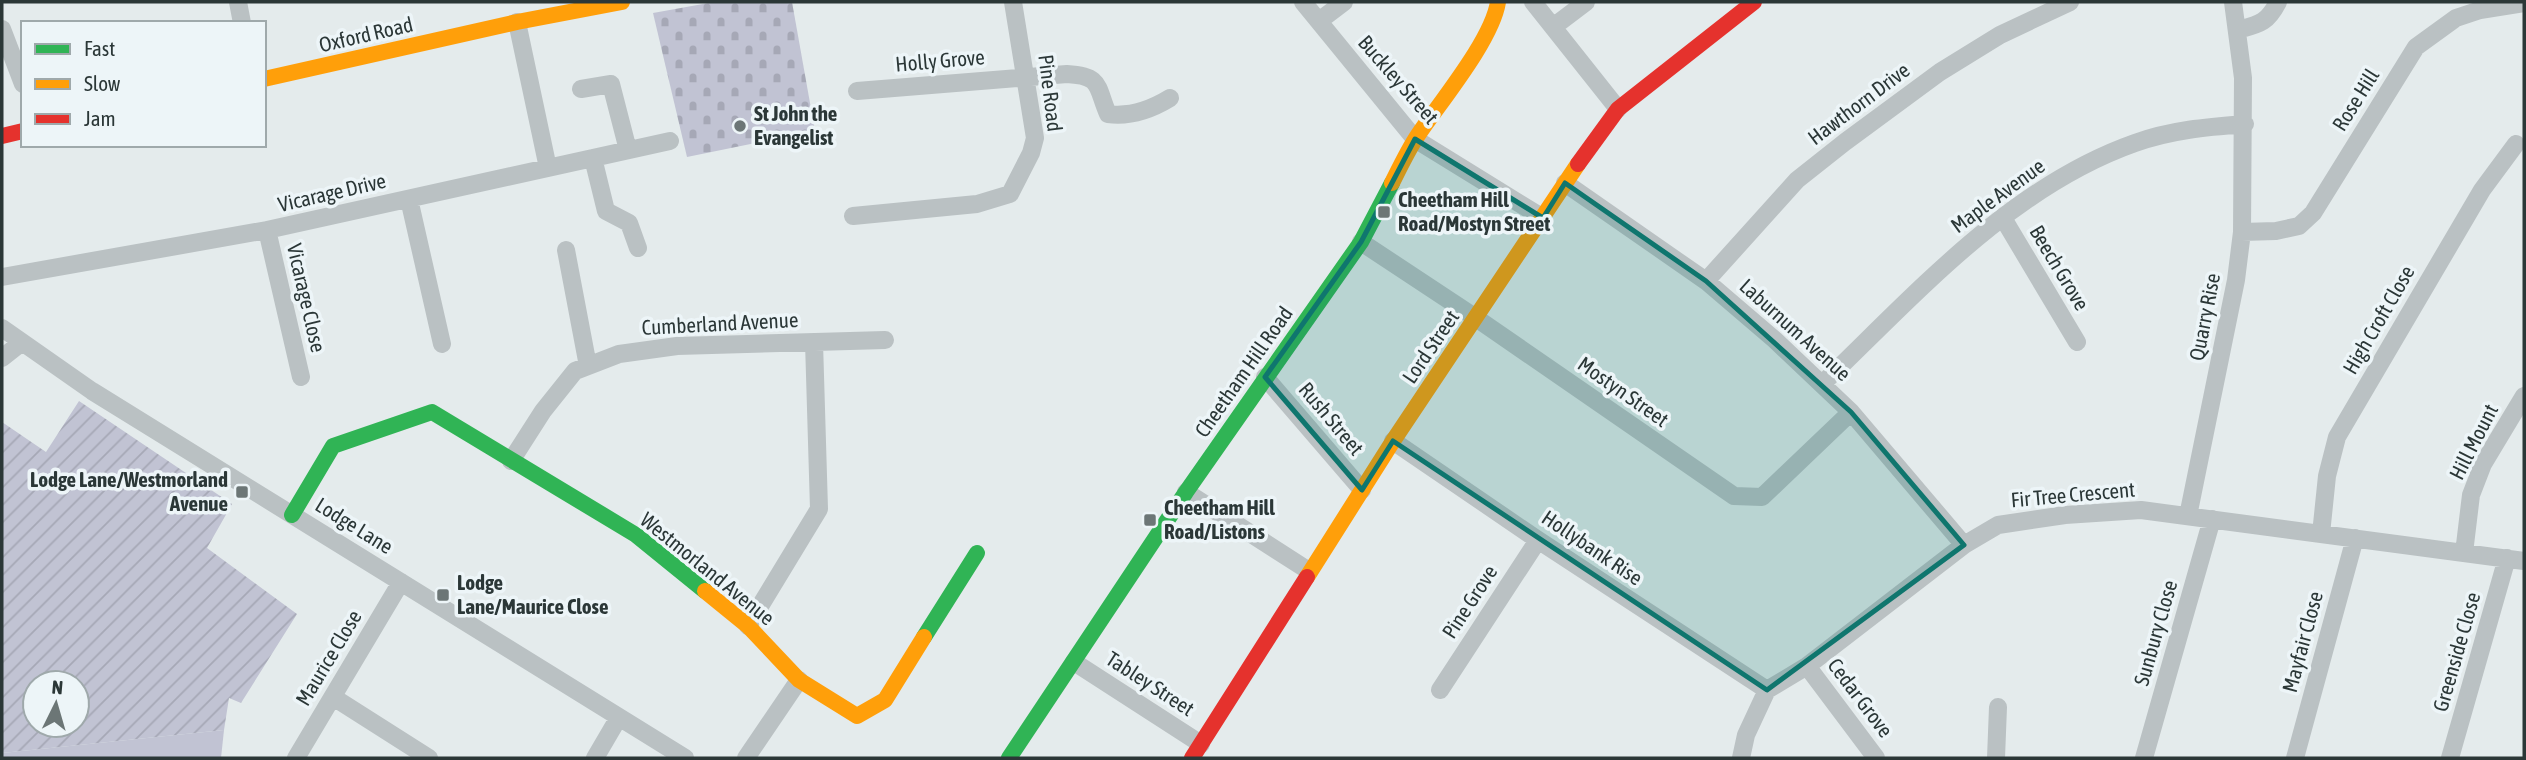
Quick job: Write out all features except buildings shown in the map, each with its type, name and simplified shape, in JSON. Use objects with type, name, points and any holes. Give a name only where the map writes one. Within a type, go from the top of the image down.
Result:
[{"type":"street","points":[[238,2],[242,21]]},
{"type":"street","name":"Oxford Road","points":[[266,79],[517,22],[620,2]]},
{"type":"street","name":"Pine Road","points":[[853,216],[977,204],[1010,194],[1031,153],[1035,138],[1013,2]]},
{"type":"street","name":"Buckley Street","points":[[1303,2],[1415,139],[1543,218]]},
{"type":"street","points":[[1319,21],[1344,2]]},
{"type":"street","name":"Cheetham Hill Road","points":[[1009,758],[1186,492],[1361,242],[1415,139],[1482,42],[1496,15],[1498,2]]},
{"type":"street","points":[[1533,2],[1618,109]]},
{"type":"street","points":[[1553,27],[1586,2]]},
{"type":"street","name":"Lord Street","points":[[1197,751],[1393,440],[1565,183],[1618,109],[1754,2]]},
{"type":"street","name":"Hawthorn Drive","points":[[1706,281],[1797,180],[1845,142],[1940,72],[2000,35],[2070,2]]},
{"type":"street","name":"Quarry Rise","points":[[2188,516],[2236,280],[2242,232],[2245,124],[2243,78],[2233,2]]},
{"type":"street","points":[[2238,30],[2262,23],[2271,15],[2278,2]]},
{"type":"street","name":"Rose Hill","points":[[2242,232],[2276,231],[2299,226],[2313,213],[2416,47],[2456,18],[2480,10],[2524,3]]},
{"type":"street","points":[[517,22],[548,168]]},
{"type":"street","points":[[2,29],[21,79]]},
{"type":"street","name":"Holly Grove","points":[[857,91],[1067,74],[1088,76],[1098,83],[1108,114],[1153,108],[1170,98]]},
{"type":"street","points":[[581,89],[611,84],[628,150]]},
{"type":"street","name":"Maple Avenue","points":[[1822,384],[1967,245],[2052,184],[2095,160],[2135,143],[2185,129],[2245,124]]},
{"type":"street","points":[[2,136],[21,131]]},
{"type":"street","name":"Vicarage Drive","points":[[2,277],[267,230],[670,141]]},
{"type":"street","name":"High Croft Close","points":[[2322,534],[2327,476],[2337,437],[2482,190],[2516,144]]},
{"type":"street","points":[[593,158],[606,211],[629,223],[638,248]]},
{"type":"street","name":"Laburnum Avenue","points":[[1565,183],[1706,281],[1775,340],[1851,412],[1964,545]]},
{"type":"street","points":[[409,199],[442,344]]},
{"type":"street","name":"Beech Grove","points":[[2003,218],[2077,342]]},
{"type":"street","name":"Vicarage Close","points":[[267,230],[301,377]]},
{"type":"street","name":"Mostyn Street","points":[[1361,242],[1734,496],[1762,497],[1851,412]]},
{"type":"street","points":[[566,250],[588,366]]},
{"type":"street","name":"Lodge Lane","points":[[2,328],[92,391],[685,758]]},
{"type":"street","name":"Cumberland Avenue","points":[[511,461],[543,411],[576,371],[619,354],[677,346],[885,340]]},
{"type":"street","name":"Cumberland Avenue","points":[[748,626],[819,509],[814,342]]},
{"type":"street","points":[[2,358],[21,343]]},
{"type":"street","name":"Rush Street","points":[[1265,377],[1362,490]]},
{"type":"street","name":"Hill Mount","points":[[2464,553],[2471,495],[2483,464],[2524,396]]},
{"type":"street","name":"Westmorland Avenue","points":[[292,515],[333,446],[432,412],[636,535],[748,626],[799,680],[857,716],[885,701],[977,553]]},
{"type":"street","name":"Hollybank Rise","points":[[1393,440],[1538,540],[1766,690]]},
{"type":"street","points":[[1186,492],[1309,570]]},
{"type":"street","name":"Fir Tree Crescent","points":[[1766,690],[1807,666],[1964,545],[1998,525],[2065,515],[2141,510],[2516,559]]},
{"type":"street","name":"Sunbury Close","points":[[2144,758],[2212,519]]},
{"type":"street","name":"Mayfair Close","points":[[2295,758],[2355,538]]},
{"type":"street","name":"Pine Grove","points":[[1440,690],[1538,540]]},
{"type":"street","name":"Greenside Close","points":[[2450,758],[2516,559]]},
{"type":"street","name":"Maurice Close","points":[[296,758],[401,582]]},
{"type":"street","name":"Tabley Street","points":[[1074,662],[1197,751]]},
{"type":"street","name":"Cedar Grove","points":[[1807,666],[1876,758]]},
{"type":"street","points":[[746,758],[799,680]]},
{"type":"street","points":[[1741,758],[1746,735],[1766,690]]},
{"type":"street","points":[[333,697],[429,758]]},
{"type":"street","points":[[1996,758],[1997,706]]},
{"type":"street","points":[[595,758],[619,717]]},
{"type":"highlighted area","points":[[1415,139],[1543,218],[1565,183],[1706,281],[1851,412],[1964,545],[1767,690],[1393,441],[1362,490],[1265,377],[1361,242]]},
{"type":"green space","points":[[714,2],[792,2],[815,131],[687,157],[653,13]]},
{"type":"green space","points":[[79,401],[232,504],[207,548],[297,614],[241,703],[229,698],[224,730],[2,753],[2,422],[46,452]]},
{"type":"green space","points":[[224,730],[221,758],[2,758],[2,753]]},
{"type":"traffic: fast","points":[[1009,758],[1186,492],[1361,242],[1392,183]]},
{"type":"traffic: fast","points":[[292,515],[333,446],[432,412],[636,535],[705,591]]},
{"type":"traffic: fast","points":[[924,637],[977,553]]},
{"type":"traffic: slow","points":[[266,79],[517,22],[622,2]]},
{"type":"traffic: slow","points":[[1392,183],[1418,135],[1476,52],[1494,17],[1498,2]]},
{"type":"traffic: slow","points":[[1307,577],[1393,441],[1578,164]]},
{"type":"traffic: slow","points":[[705,591],[748,626],[799,680],[857,716],[885,700],[924,637]]},
{"type":"traffic: jam","points":[[1578,164],[1618,109],[1754,2]]},
{"type":"traffic: jam","points":[[2,136],[21,131]]},
{"type":"traffic: jam","points":[[1192,758],[1307,577]]},
{"type":"place","name":"St John the Evangelist","points":[[740,126]]},
{"type":"place","name":"Cheetham Hill Road/Mostyn Street","points":[[1384,212]]},
{"type":"place","name":"Lodge Lane/Westmorland Avenue","points":[[242,492]]},
{"type":"place","name":"Cheetham Hill Road/Listons","points":[[1150,520]]},
{"type":"place","name":"Lodge Lane/Maurice Close","points":[[443,595]]}]
